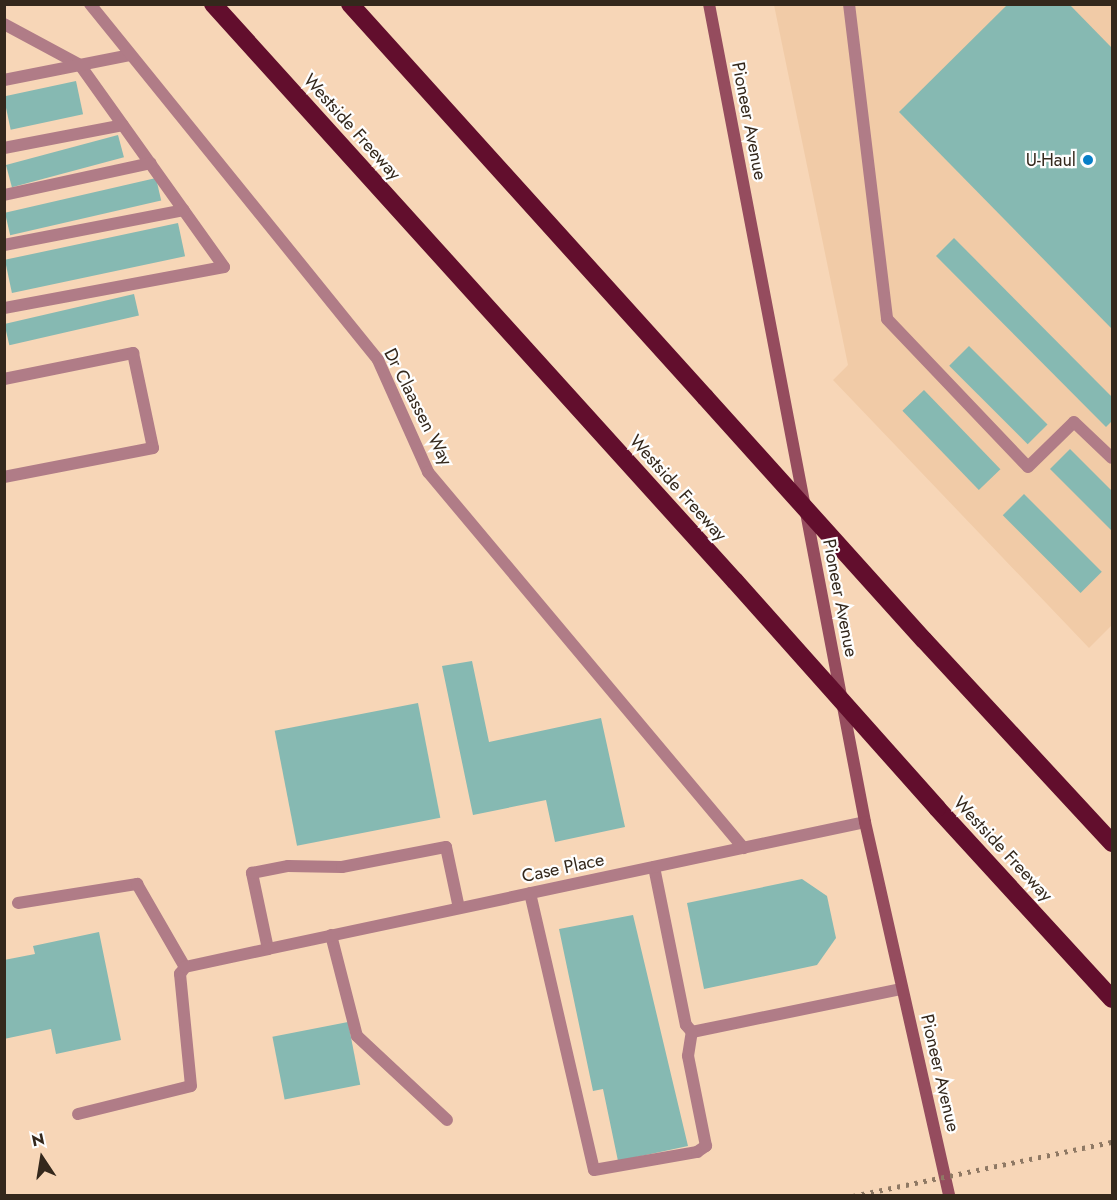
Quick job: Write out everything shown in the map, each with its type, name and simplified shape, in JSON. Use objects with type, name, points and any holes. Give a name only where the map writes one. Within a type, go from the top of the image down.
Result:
[{"type":"highway","name":"Westside Freeway","points":[[213,4],[937,808],[1113,999]]},
{"type":"highway","points":[[350,4],[924,640],[1113,843]]},
{"type":"street","name":"Dr Claassen Way","points":[[90,4],[378,360],[429,472],[744,848]]},
{"type":"street","name":"Pioneer Avenue","points":[[709,4],[865,822],[949,1196]]},
{"type":"street","points":[[849,4],[887,319],[1028,467],[1074,422],[1113,458]]},
{"type":"street","points":[[4,24],[80,65],[224,267],[4,308]]},
{"type":"street","points":[[4,80],[130,55]]},
{"type":"street","points":[[4,148],[123,125]]},
{"type":"street","points":[[4,195],[151,163]]},
{"type":"street","points":[[4,245],[184,210]]},
{"type":"street","points":[[4,379],[133,353],[153,447],[4,477]]},
{"type":"street","name":"Case Place","points":[[185,967],[865,822]]},
{"type":"street","points":[[268,949],[252,873],[261,870],[342,867],[446,847],[459,908]]},
{"type":"street","points":[[654,867],[686,1025],[692,1032]]},
{"type":"street","points":[[18,903],[136,884],[185,967],[180,974],[191,1086],[78,1114]]},
{"type":"street","points":[[530,893],[594,1170],[697,1152],[706,1146],[688,1056],[692,1032]]},
{"type":"street","points":[[331,935],[357,1036],[447,1120]]},
{"type":"street","points":[[692,1032],[902,989]]},
{"type":"shaded area","points":[[774,5],[1112,5],[1112,625],[1089,648],[833,380],[848,365]]},
{"type":"building","points":[[1008,4],[1069,4],[1112,48],[1112,329],[899,112]]},
{"type":"building","points":[[76,81],[83,114],[11,130],[4,96]]},
{"type":"building","points":[[118,135],[124,157],[12,187],[6,165]]},
{"type":"building","points":[[156,178],[161,200],[10,235],[5,213]]},
{"type":"building","points":[[178,223],[185,256],[12,293],[5,260]]},
{"type":"building","points":[[954,238],[1112,397],[1112,421],[1106,427],[936,256]]},
{"type":"building","points":[[134,294],[139,315],[9,345],[4,324]]},
{"type":"building","points":[[969,346],[1047,424],[1028,444],[949,366]]},
{"type":"building","points":[[924,390],[1000,469],[979,490],[902,411]]},
{"type":"building","points":[[1070,449],[1112,491],[1112,531],[1050,469]]},
{"type":"building","points":[[1024,494],[1102,572],[1081,593],[1003,515]]},
{"type":"building","points":[[472,661],[489,742],[601,718],[625,827],[555,842],[546,800],[473,815],[442,666]]},
{"type":"building","points":[[418,703],[440,818],[297,846],[275,731]]},
{"type":"building","points":[[802,879],[827,896],[836,938],[817,965],[704,989],[687,903]]},
{"type":"building","points":[[633,915],[688,1146],[618,1161],[603,1089],[593,1091],[559,929]]},
{"type":"building","points":[[99,932],[121,1040],[56,1054],[51,1029],[4,1039],[4,960],[35,954],[33,946]]},
{"type":"building","points":[[348,1022],[360,1085],[285,1100],[272,1037]]},
{"type":"railway","points":[[853,1196],[1112,1142]]},
{"type":"place","name":"U-Haul","points":[[1088,160]]}]
